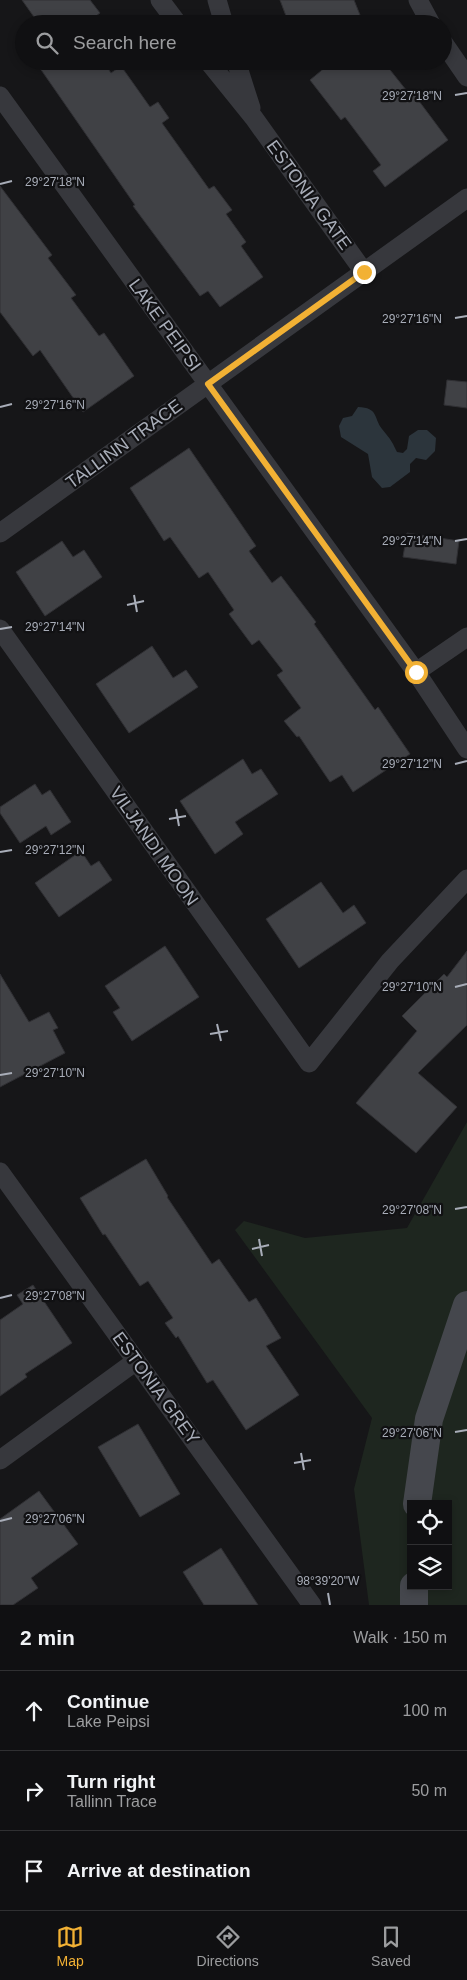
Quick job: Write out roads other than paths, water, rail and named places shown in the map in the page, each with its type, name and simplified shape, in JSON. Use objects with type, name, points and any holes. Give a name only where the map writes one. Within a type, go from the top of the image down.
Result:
[{"type":"street","points":[[160,0],[171,15]]},
{"type":"street","points":[[217,0],[221,15]]},
{"type":"street","points":[[418,0],[426,15]]},
{"type":"street","points":[[452,55],[467,77]]},
{"type":"street","name":"ESTONIA GATE","points":[[215,70],[254,118],[364,272]]},
{"type":"street","name":"ESTONIA GATE","points":[[239,70],[254,118]]},
{"type":"street","name":"LAKE PEIPSI","points":[[0,96],[416,672],[467,749]]},
{"type":"street","name":"TALLINN TRACE","points":[[0,533],[467,198]]},
{"type":"street","name":"VILJANDI MOON","points":[[0,629],[309,1063],[390,961],[467,878]]},
{"type":"street","points":[[416,672],[467,637]]},
{"type":"street","name":"ESTONIA GREY","points":[[0,1172],[312,1605]]},
{"type":"street","points":[[418,1500],[429,1418],[467,1304]]},
{"type":"street","points":[[0,1460],[136,1361]]},
{"type":"street","points":[[414,1590],[414,1605]]}]
